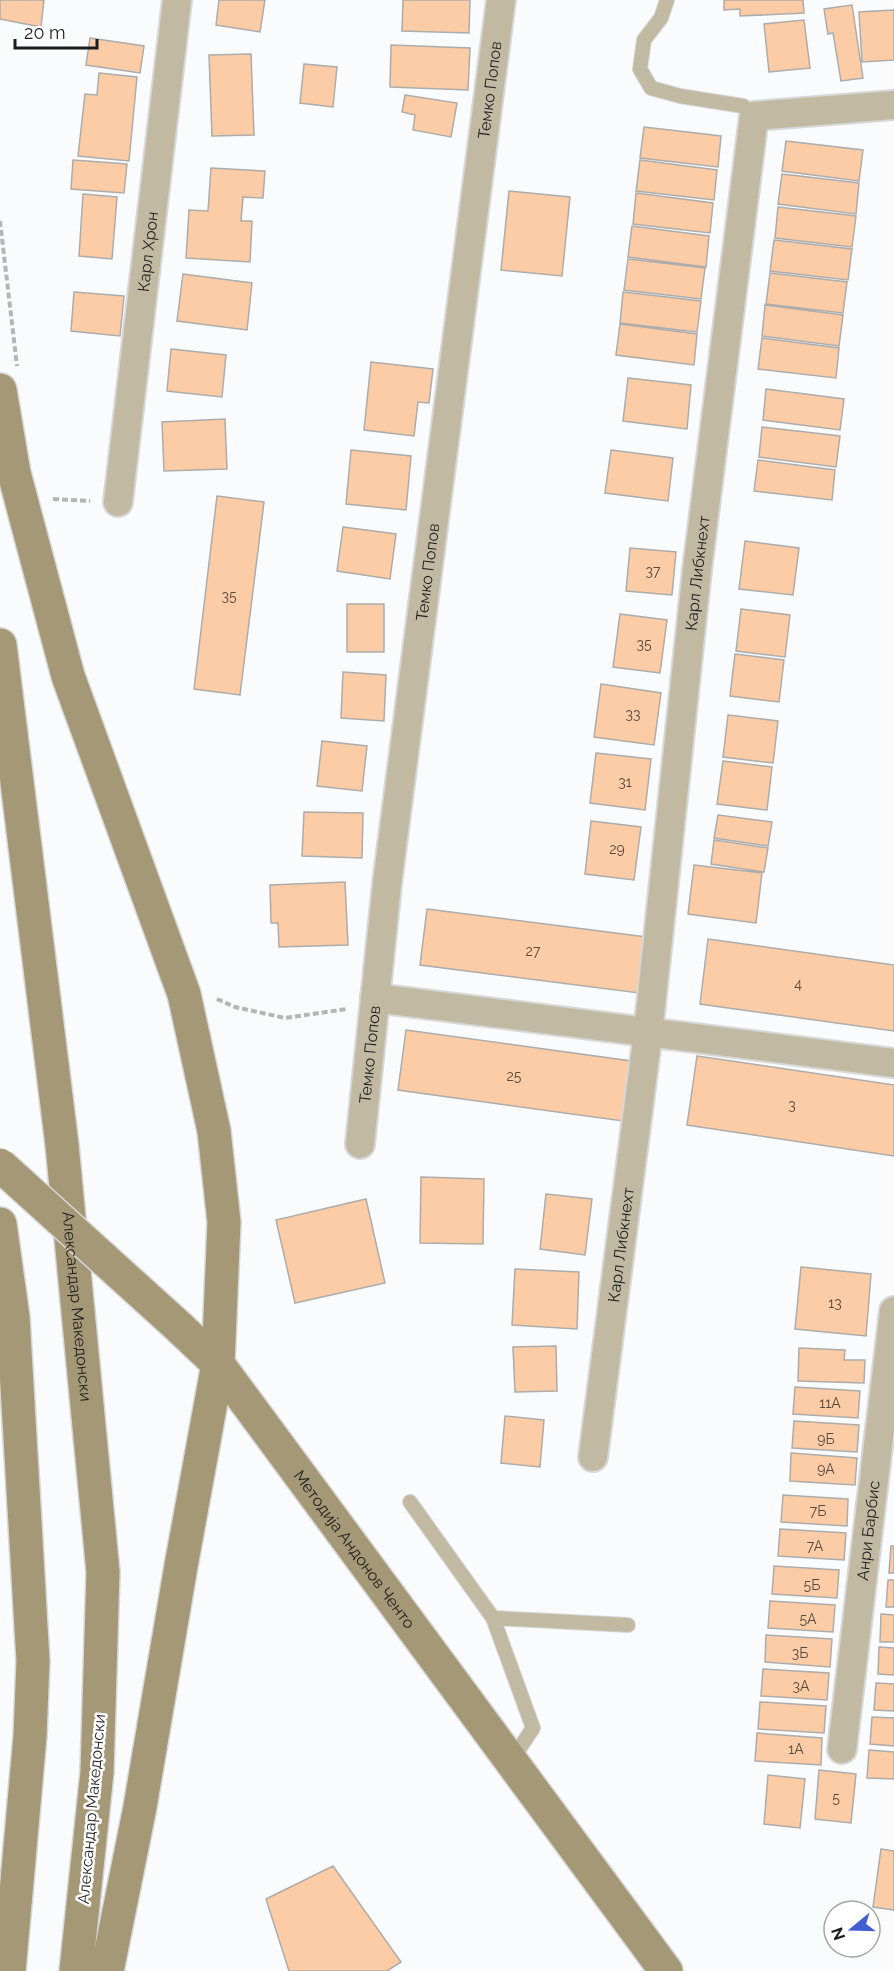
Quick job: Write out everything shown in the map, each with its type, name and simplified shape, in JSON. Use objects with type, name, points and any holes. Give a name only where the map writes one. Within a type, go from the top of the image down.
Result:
[{"type":"street","name":"Карл Хрон","points":[[118,502],[177,0]]},
{"type":"street","name":"Темко Попов","points":[[360,1144],[387,885],[501,0]]},
{"type":"street","points":[[754,116],[894,105]]},
{"type":"street","name":"Карл Либкнехт","points":[[593,1457],[648,1033],[697,570],[754,116]]},
{"type":"street","points":[[0,390],[14,472],[68,676],[184,994],[214,1131],[224,1222],[219,1364],[181,1566],[140,1808],[107,1971]]},
{"type":"street","name":"Александар Македонски","points":[[0,645],[62,1145],[103,1572],[97,1772],[76,1971]]},
{"type":"street","points":[[375,998],[894,1064]]},
{"type":"street","name":"Методија Андонов Ченто","points":[[0,1165],[219,1364],[666,1971]]},
{"type":"street","points":[[0,1224],[13,1317],[33,1661],[30,1736],[9,1971]]},
{"type":"street","name":"Анри Барбис","points":[[842,1749],[894,1311]]},
{"type":"lane","points":[[667,0],[661,18],[644,40],[640,69],[651,88],[680,96],[743,106],[754,116]]},
{"type":"lane","points":[[410,1502],[493,1618],[533,1728],[511,1761]]},
{"type":"lane","points":[[493,1618],[628,1625]]},
{"type":"path","points":[[43,498],[118,502]]},
{"type":"path","points":[[210,996],[235,1007],[285,1017],[360,1008],[375,998]]},
{"type":"building","points":[[0,0],[44,0],[41,27],[0,19]]},
{"type":"building","points":[[219,0],[265,0],[260,32],[216,25]]},
{"type":"building","points":[[403,0],[470,0],[469,33],[402,31]]},
{"type":"building","points":[[724,0],[803,0],[804,13],[740,16],[740,9],[724,10]]},
{"type":"building","points":[[852,5],[863,78],[841,81],[833,33],[828,34],[824,9]]},
{"type":"building","points":[[894,10],[894,60],[862,62],[859,12]]},
{"type":"building","points":[[804,20],[810,68],[769,72],[764,24]]},
{"type":"building","points":[[90,38],[144,46],[140,73],[86,65]]},
{"type":"building","points":[[391,45],[470,48],[468,90],[390,87]]},
{"type":"building","points":[[251,54],[254,135],[212,136],[209,55]]},
{"type":"building","points":[[304,64],[337,67],[333,107],[300,103]]},
{"type":"building","points":[[99,73],[137,77],[129,161],[78,156],[85,94],[97,95]]},
{"type":"building","points":[[405,95],[457,103],[451,137],[413,130],[415,115],[402,112]]},
{"type":"building","points":[[644,127],[721,136],[718,167],[640,158]]},
{"type":"building","points":[[786,141],[863,150],[859,181],[782,171]]},
{"type":"building","points":[[73,160],[127,164],[124,193],[71,189]]},
{"type":"building","points":[[640,160],[717,170],[714,200],[636,191]]},
{"type":"building","points":[[211,168],[265,171],[263,198],[243,197],[241,221],[252,221],[250,262],[186,258],[189,210],[208,211]]},
{"type":"building","points":[[782,174],[859,183],[856,214],[778,204]]},
{"type":"building","points":[[509,191],[570,197],[562,276],[501,270]]},
{"type":"building","points":[[636,193],[713,203],[710,233],[633,224]]},
{"type":"building","points":[[83,194],[117,197],[112,259],[79,256]]},
{"type":"building","points":[[778,207],[856,216],[852,247],[775,238]]},
{"type":"building","points":[[632,226],[709,236],[706,267],[628,257]]},
{"type":"building","points":[[774,240],[852,249],[848,280],[770,271]]},
{"type":"building","points":[[628,259],[705,268],[701,299],[624,290]]},
{"type":"building","points":[[770,273],[847,282],[843,313],[766,304]]},
{"type":"building","points":[[183,274],[252,283],[247,330],[177,321]]},
{"type":"building","points":[[74,292],[124,296],[120,336],[71,331]]},
{"type":"building","points":[[623,292],[701,301],[697,332],[620,323]]},
{"type":"building","points":[[765,305],[843,315],[839,346],[762,336]]},
{"type":"building","points":[[620,324],[697,334],[694,365],[616,355]]},
{"type":"building","points":[[762,338],[839,348],[836,378],[758,369]]},
{"type":"building","points":[[171,349],[226,355],[222,397],[167,391]]},
{"type":"building","points":[[371,362],[433,369],[429,403],[418,402],[414,436],[364,430]]},
{"type":"building","points":[[628,378],[691,385],[687,429],[623,421]]},
{"type":"building","points":[[766,389],[844,399],[840,430],[763,420]]},
{"type":"building","points":[[225,419],[227,469],[164,471],[162,422]]},
{"type":"building","points":[[762,427],[840,436],[836,467],[759,457]]},
{"type":"building","points":[[351,450],[411,456],[406,510],[346,504]]},
{"type":"building","points":[[611,450],[673,458],[668,501],[605,493]]},
{"type":"building","points":[[758,460],[835,470],[832,500],[754,491]]},
{"type":"building","points":[[217,496],[264,502],[240,695],[194,689]]},
{"type":"building","points":[[343,527],[396,534],[390,579],[337,571]]},
{"type":"building","points":[[745,541],[799,548],[793,595],[739,589]]},
{"type":"building","points":[[630,548],[676,552],[672,595],[626,591]]},
{"type":"building","points":[[347,604],[384,604],[384,652],[347,652]]},
{"type":"building","points":[[741,609],[790,615],[785,657],[736,651]]},
{"type":"building","points":[[620,614],[667,620],[660,673],[613,667]]},
{"type":"building","points":[[735,654],[784,660],[779,702],[730,696]]},
{"type":"building","points":[[343,672],[386,675],[384,721],[341,718]]},
{"type":"building","points":[[601,684],[661,693],[654,745],[594,737]]},
{"type":"building","points":[[728,715],[778,721],[773,763],[723,757]]},
{"type":"building","points":[[322,741],[367,746],[362,791],[317,786]]},
{"type":"building","points":[[596,753],[651,759],[645,810],[590,803]]},
{"type":"building","points":[[723,761],[772,767],[767,810],[717,804]]},
{"type":"building","points":[[304,812],[363,813],[362,858],[302,856]]},
{"type":"building","points":[[718,815],[772,822],[768,846],[714,838]]},
{"type":"building","points":[[591,821],[641,827],[634,880],[585,874]]},
{"type":"building","points":[[714,840],[768,848],[764,872],[711,864]]},
{"type":"building","points":[[694,865],[762,873],[756,923],[688,914]]},
{"type":"building","points":[[345,882],[348,945],[279,947],[278,923],[271,923],[270,885]]},
{"type":"building","points":[[427,909],[646,937],[639,993],[420,965]]},
{"type":"building","points":[[708,939],[894,965],[894,1031],[700,1004]]},
{"type":"building","points":[[406,1030],[631,1061],[623,1121],[398,1090]]},
{"type":"building","points":[[697,1056],[894,1085],[894,1156],[687,1125]]},
{"type":"building","points":[[421,1177],[484,1179],[483,1244],[420,1243]]},
{"type":"building","points":[[546,1194],[592,1199],[585,1255],[540,1249]]},
{"type":"building","points":[[366,1199],[385,1283],[295,1303],[276,1220]]},
{"type":"building","points":[[801,1267],[871,1274],[866,1336],[795,1329]]},
{"type":"building","points":[[515,1269],[579,1272],[577,1329],[512,1325]]},
{"type":"building","points":[[556,1346],[557,1391],[515,1392],[513,1347]]},
{"type":"building","points":[[799,1348],[845,1350],[844,1360],[865,1360],[864,1383],[798,1381]]},
{"type":"building","points":[[795,1387],[860,1391],[858,1418],[793,1414]]},
{"type":"building","points":[[505,1416],[544,1420],[540,1467],[501,1463]]},
{"type":"building","points":[[794,1421],[859,1425],[857,1452],[792,1448]]},
{"type":"building","points":[[791,1453],[857,1458],[855,1485],[790,1481]]},
{"type":"building","points":[[783,1495],[848,1499],[847,1526],[781,1522]]},
{"type":"building","points":[[780,1529],[846,1533],[844,1560],[778,1556]]},
{"type":"building","points":[[891,1546],[894,1546],[894,1573],[889,1573]]},
{"type":"building","points":[[774,1566],[839,1570],[837,1598],[772,1594]]},
{"type":"building","points":[[888,1580],[894,1580],[894,1607],[886,1607]]},
{"type":"building","points":[[770,1601],[835,1605],[833,1632],[768,1628]]},
{"type":"building","points":[[881,1614],[894,1615],[894,1642],[880,1642]]},
{"type":"building","points":[[766,1635],[832,1639],[830,1667],[765,1662]]},
{"type":"building","points":[[879,1647],[894,1648],[894,1675],[878,1674]]},
{"type":"building","points":[[763,1669],[829,1673],[827,1700],[761,1696]]},
{"type":"building","points":[[876,1683],[894,1684],[894,1711],[874,1710]]},
{"type":"building","points":[[760,1702],[826,1706],[824,1733],[758,1729]]},
{"type":"building","points":[[872,1717],[894,1718],[894,1746],[870,1744]]},
{"type":"building","points":[[757,1733],[822,1738],[821,1765],[755,1761]]},
{"type":"building","points":[[869,1750],[894,1752],[894,1779],[867,1778]]},
{"type":"building","points":[[819,1770],[856,1774],[851,1823],[815,1819]]},
{"type":"building","points":[[768,1775],[805,1779],[800,1828],[764,1824]]},
{"type":"building","points":[[881,1849],[894,1851],[894,1910],[882,1908],[882,1899],[874,1899]]},
{"type":"building","points":[[333,1866],[401,1962],[387,1971],[289,1971],[266,1899]]}]
